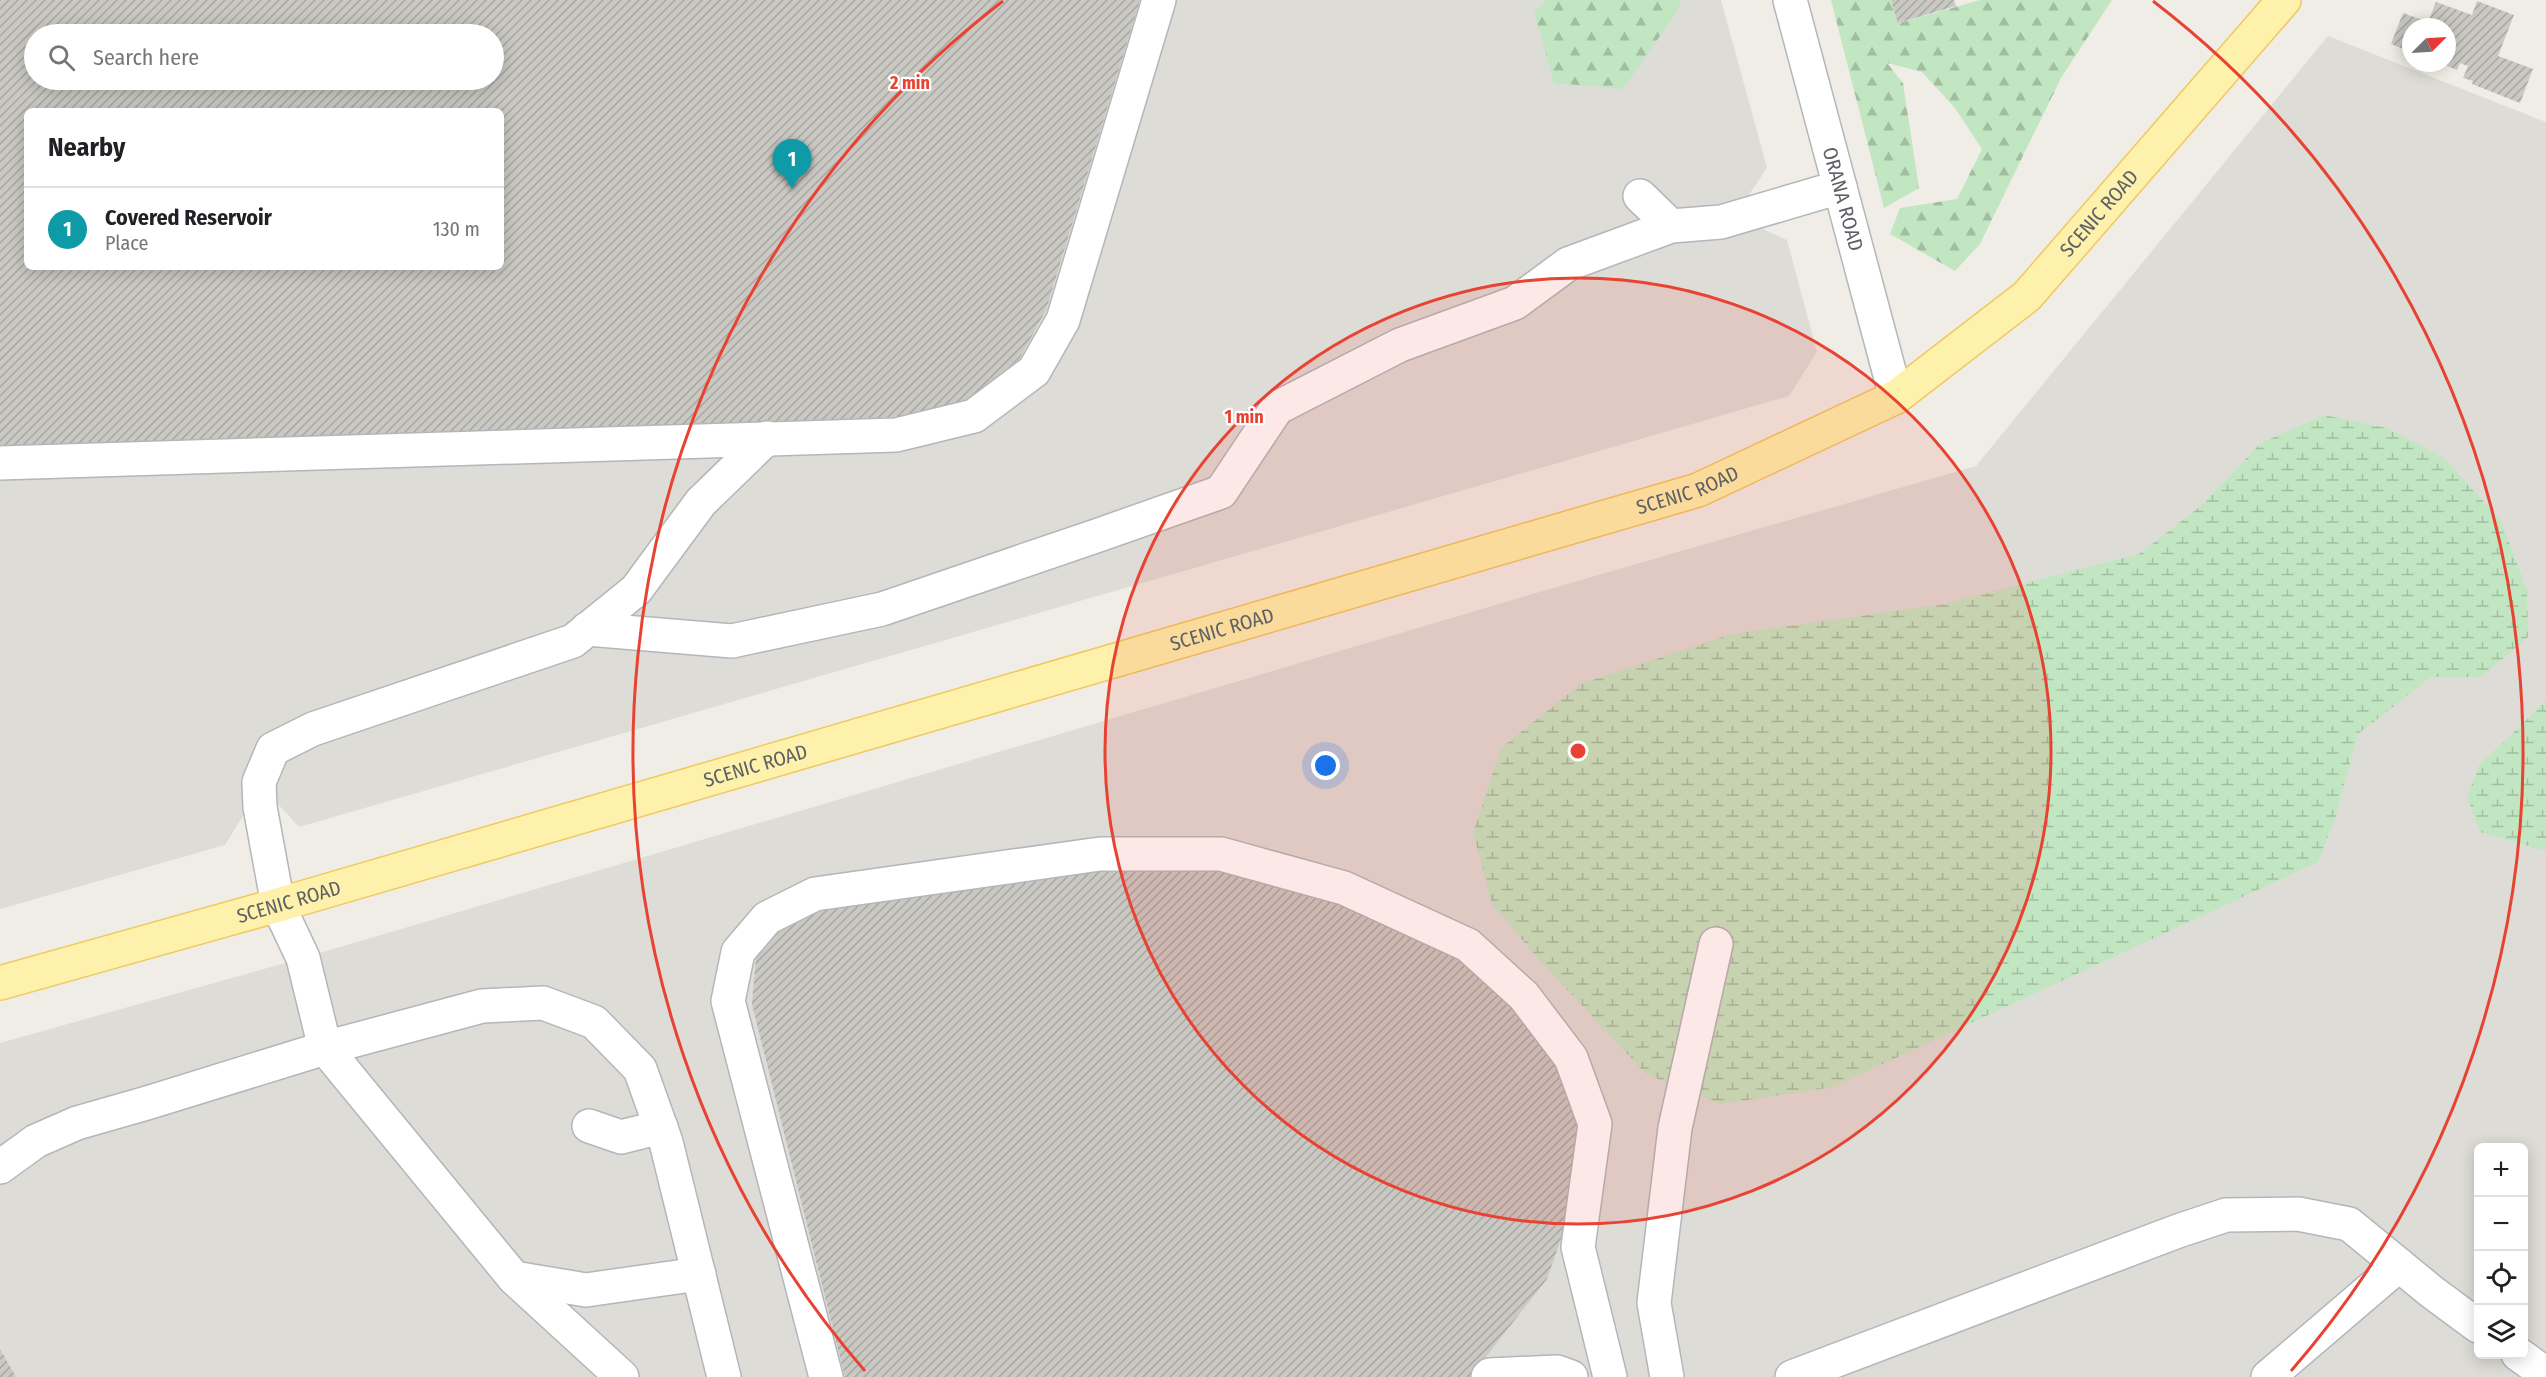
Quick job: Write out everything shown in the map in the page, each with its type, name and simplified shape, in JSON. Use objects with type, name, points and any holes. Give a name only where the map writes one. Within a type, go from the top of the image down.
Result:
[{"type":"main road","name":"SCENIC ROAD","points":[[0,983],[278,905],[1698,490],[1896,397],[2027,296],[2283,0]]},
{"type":"street","points":[[0,463],[896,435],[974,416],[1034,371],[1063,320],[1159,0]]},
{"type":"street","name":"ORANA ROAD","points":[[1790,0],[1896,397]]},
{"type":"street","points":[[587,629],[732,642],[871,612],[1221,492],[1276,408],[1400,345],[1515,303],[1568,264],[1671,226],[1721,222],[1840,187]]},
{"type":"street","points":[[1640,196],[1671,226]]},
{"type":"street","points":[[622,1377],[514,1278],[325,1048],[303,958],[278,905],[260,807],[259,782],[273,749],[313,729],[573,641],[636,590],[700,502],[766,438]]},
{"type":"street","points":[[826,1377],[728,1002],[738,952],[767,918],[815,894],[1100,854],[1221,854],[1344,888],[1468,945],[1524,996],[1572,1058],[1595,1124],[1578,1247],[1610,1377]]},
{"type":"street","points":[[1667,1377],[1654,1303],[1675,1128],[1716,944]]},
{"type":"street","points":[[0,1167],[36,1141],[77,1123],[147,1104],[325,1048],[482,1006],[543,1003],[594,1022],[640,1069],[661,1127],[724,1377]]},
{"type":"street","points":[[589,1125],[621,1137],[661,1127]]},
{"type":"street","points":[[1792,1377],[2226,1215],[2298,1214],[2349,1224],[2474,1323]]},
{"type":"street","points":[[2268,1377],[2399,1264]]},
{"type":"street","points":[[514,1278],[586,1290],[699,1274]]},
{"type":"street","points":[[2525,1359],[2546,1374]]},
{"type":"street","points":[[1488,1377],[1490,1375],[1557,1372],[1571,1377]]},
{"type":"shaded area","points":[[0,0],[1721,0],[1767,168],[1746,199],[1754,225],[1787,240],[1817,352],[1789,396],[299,827],[277,803],[260,807],[244,814],[225,845],[0,909]]},
{"type":"shaded area","points":[[2328,36],[2402,65],[2402,72],[2419,72],[2546,122],[2546,1377],[0,1377],[0,1043],[303,958],[1526,596],[1976,466]]},
{"type":"green space","points":[[1547,0],[1682,0],[1676,13],[1623,89],[1554,83],[1534,12]]},
{"type":"green space","points":[[1831,0],[1891,0],[1899,23],[1980,0],[2112,0],[2061,78],[1980,244],[1955,271],[1890,234],[1900,208],[1957,199],[1982,149],[1955,108],[1922,72],[1887,63],[1903,83],[1919,188],[1884,208]]},
{"type":"green space","points":[[2324,415],[2387,428],[2444,458],[2501,521],[2527,590],[2528,637],[2481,677],[2431,677],[2358,734],[2335,819],[2318,862],[1833,1087],[1721,1104],[1646,1074],[1537,957],[1492,904],[1473,833],[1501,748],[1581,684],[1732,634],[1945,604],[2139,554],[2201,506],[2261,443]]},
{"type":"green space","points":[[2546,699],[2546,851],[2480,832],[2467,797],[2479,765]]},
{"type":"building","points":[[0,0],[1140,0],[1046,310],[1020,358],[976,396],[930,413],[872,419],[0,449]]},
{"type":"building","points":[[1891,0],[1954,0],[1956,6],[1898,23]]},
{"type":"building","points":[[2477,1],[2514,15],[2498,56],[2533,69],[2520,103],[2472,84],[2473,81],[2463,78],[2468,66],[2460,63],[2456,70],[2456,18],[2430,18],[2436,2],[2472,15]]},
{"type":"building","points":[[2403,13],[2417,18],[2402,18],[2402,48],[2391,44]]},
{"type":"building","points":[[1128,859],[1277,871],[1437,934],[1559,1044],[1591,1152],[1547,1279],[1470,1377],[845,1377],[752,1004],[756,958],[780,920],[825,900]]},
{"type":"building","points":[[0,1349],[16,1377],[0,1377]]},
{"type":"place","name":"Covered Reservoir","points":[[792,189]]}]
